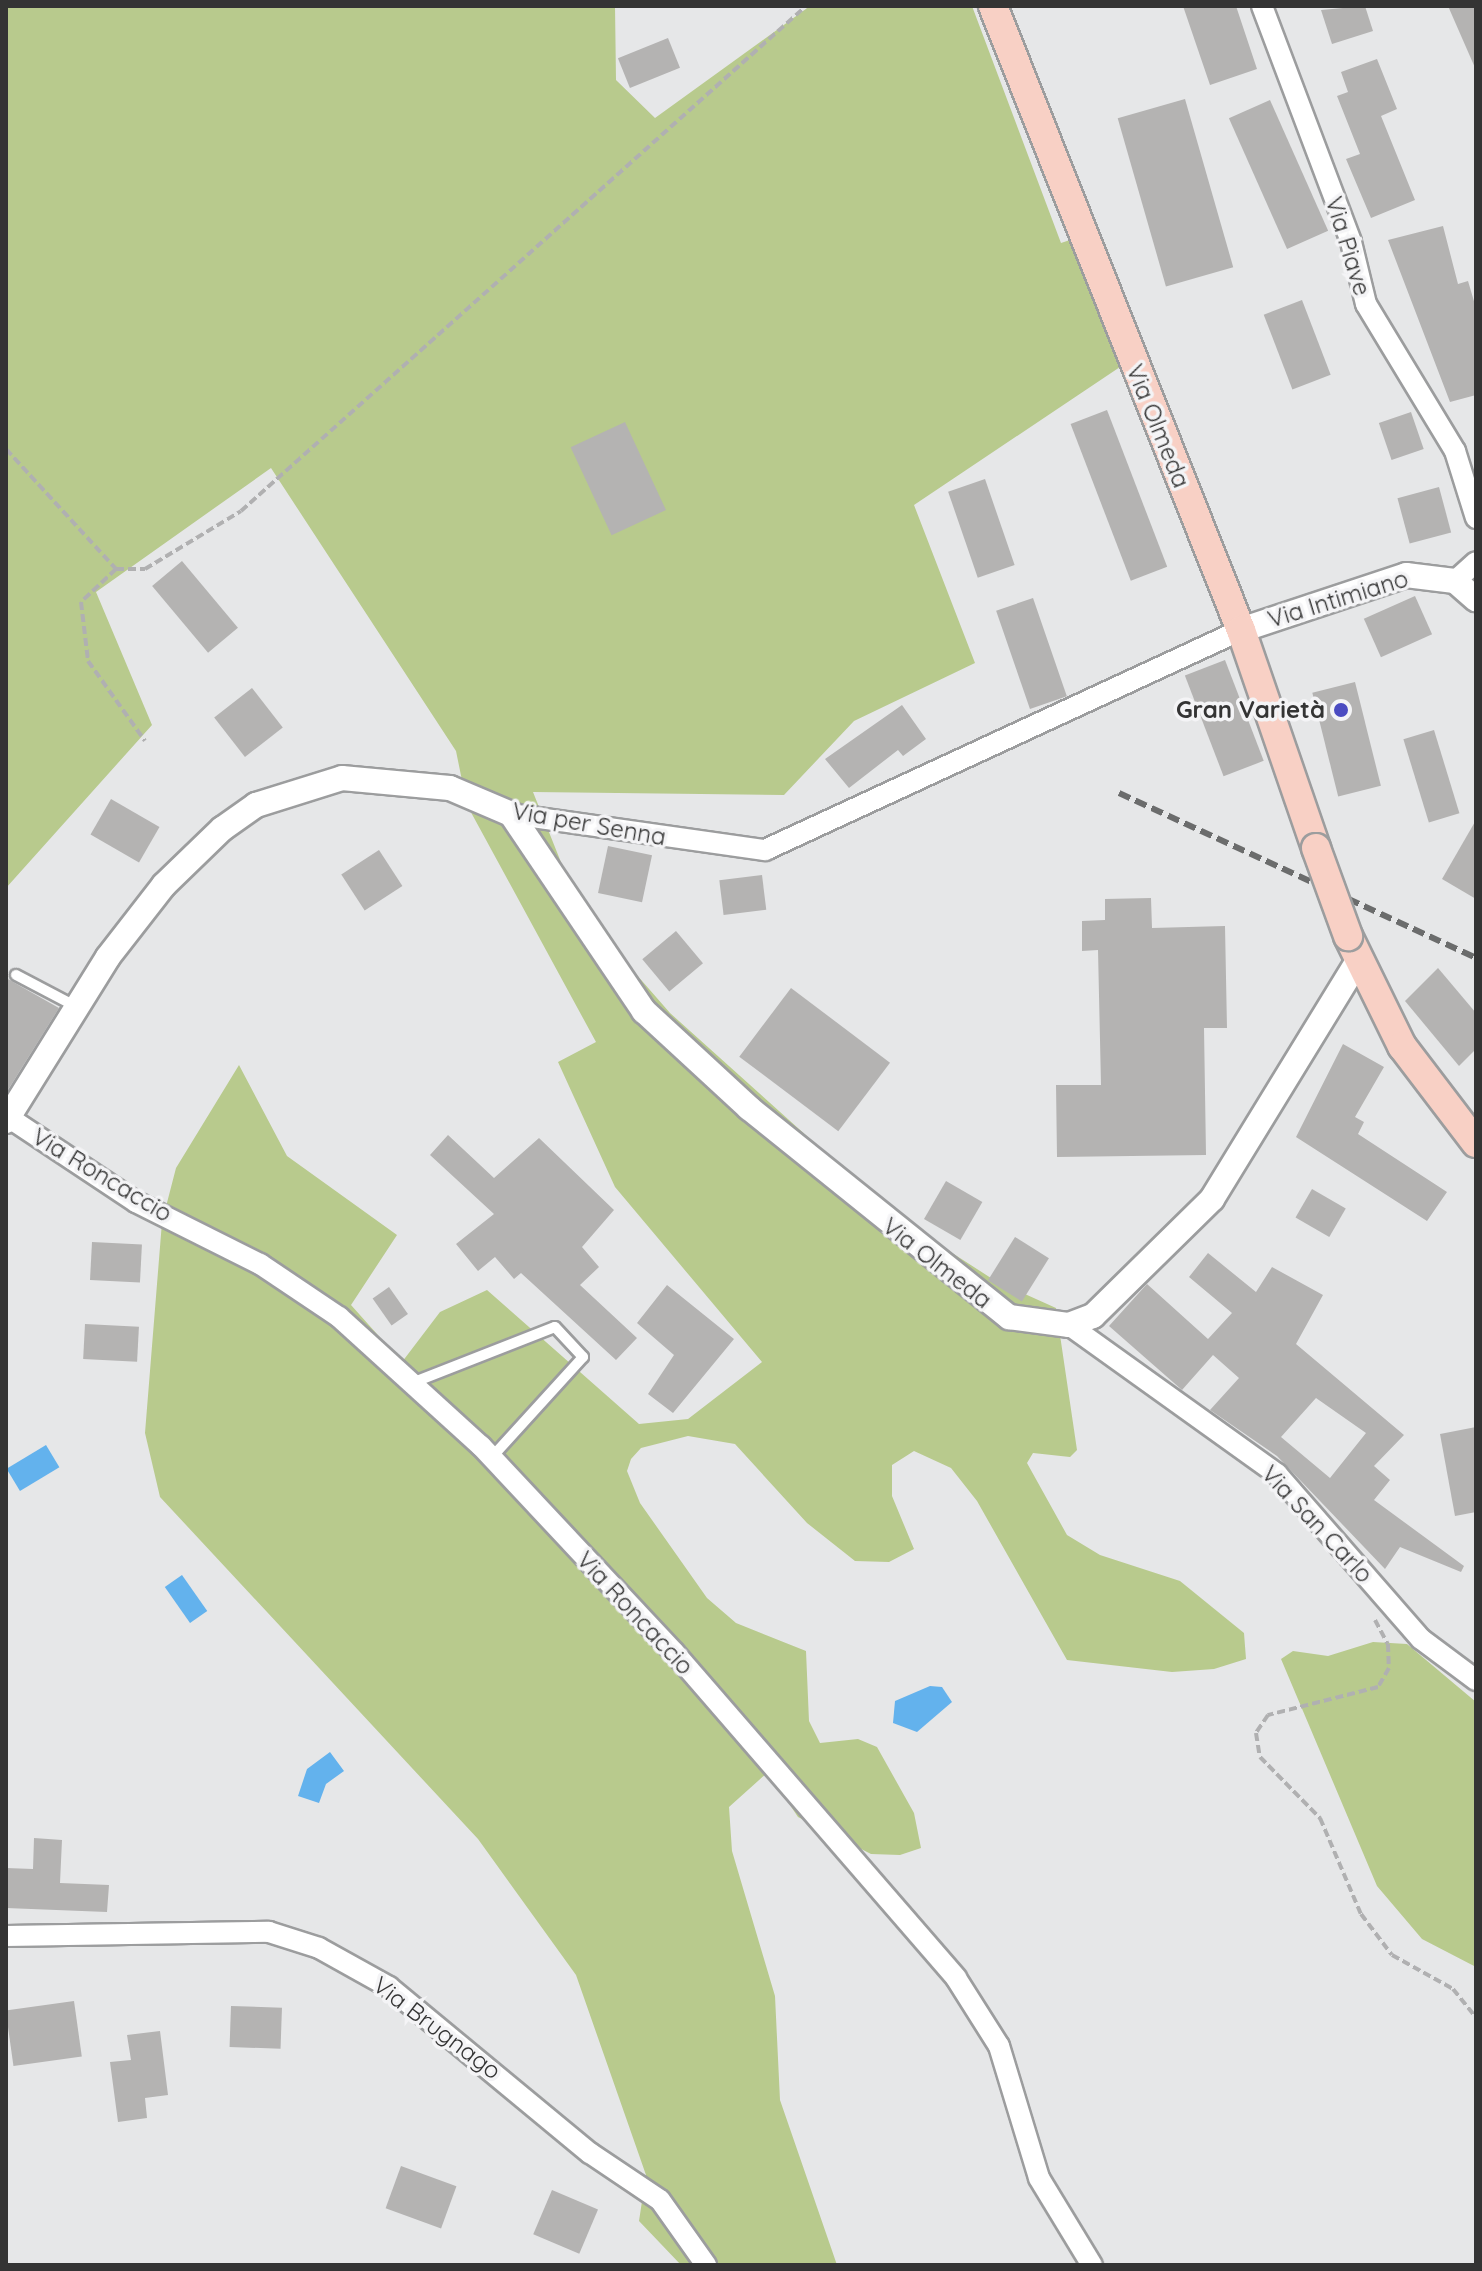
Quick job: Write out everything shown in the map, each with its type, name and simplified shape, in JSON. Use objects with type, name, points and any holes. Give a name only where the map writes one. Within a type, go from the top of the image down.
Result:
[{"type":"main road","name":"Via Olmeda","points":[[993,6],[1241,630],[1353,947],[1402,1046],[1476,1143]]},
{"type":"street","name":"Via Piave","points":[[1262,6],[1351,242],[1366,304],[1455,451],[1476,518]]},
{"type":"street","points":[[1476,562],[1455,581],[1476,599]]},
{"type":"street","name":"Via Intimiano","points":[[1241,630],[1406,575],[1455,581]]},
{"type":"street","name":"Via per Senna","points":[[7,1119],[77,1007],[164,885],[256,805],[342,778],[383,776],[450,788],[511,814],[765,850],[1241,630]]},
{"type":"street","name":"Via Olmeda","points":[[511,814],[546,858],[608,965],[681,1048],[894,1231],[1009,1317],[1069,1325]]},
{"type":"street","points":[[1069,1325],[1093,1316],[1212,1199],[1353,947]]},
{"type":"street","name":"Via Roncaccio","points":[[7,1119],[136,1202],[260,1264],[417,1381],[492,1457],[674,1652],[966,1990],[999,2046],[1039,2178],[1092,2265]]},
{"type":"street","name":"Via San Carlo","points":[[1069,1325],[1277,1474],[1421,1639],[1476,1680]]},
{"type":"street","name":"Via Brugnago","points":[[6,1936],[269,1932],[319,1948],[402,1996],[590,2153],[660,2200],[706,2265]]},
{"type":"lane","points":[[16,975],[77,1007]]},
{"type":"lane","points":[[417,1381],[555,1327],[583,1357],[492,1457]]},
{"type":"path","points":[[145,741],[88,661],[81,602],[116,569],[145,569],[241,511],[806,6]]},
{"type":"path","points":[[6,449],[116,569]]},
{"type":"path","points":[[1367,1609],[1388,1644],[1389,1668],[1378,1687],[1268,1715],[1256,1733],[1260,1757],[1320,1818],[1361,1914],[1392,1955],[1453,1989],[1476,2017]]},
{"type":"green space","points":[[6,6],[615,6],[616,80],[655,118],[810,6],[972,6],[1061,243],[1070,240],[1120,367],[914,505],[975,663],[854,721],[784,795],[533,792],[580,910],[670,1013],[898,1218],[994,1280],[1056,1308],[1077,1450],[1070,1457],[1033,1453],[1027,1463],[1067,1535],[1100,1555],[1180,1581],[1244,1633],[1246,1659],[1214,1669],[1172,1672],[1067,1660],[977,1501],[951,1468],[914,1451],[892,1465],[892,1496],[914,1549],[889,1562],[855,1561],[807,1523],[735,1444],[688,1436],[641,1448],[631,1459],[627,1471],[640,1503],[707,1598],[736,1623],[806,1651],[809,1721],[820,1743],[858,1739],[877,1747],[914,1813],[921,1848],[900,1855],[871,1854],[798,1817],[768,1772],[729,1807],[732,1851],[775,1996],[780,2100],[837,2265],[681,2265],[639,2221],[646,2175],[576,1975],[478,1839],[160,1497],[145,1433],[162,1222],[176,1168],[239,1065],[287,1156],[397,1235],[351,1305],[402,1362],[440,1312],[487,1290],[639,1424],[688,1419],[762,1362],[615,1187],[558,1062],[596,1042],[467,805],[456,751],[271,468],[96,592],[152,725],[6,888]]},
{"type":"green space","points":[[1373,1642],[1407,1644],[1476,1702],[1476,1967],[1422,1939],[1377,1886],[1281,1659],[1293,1651],[1328,1656]]},
{"type":"water","points":[[46,1445],[59,1467],[20,1491],[7,1469]]},
{"type":"water","points":[[182,1575],[207,1611],[190,1623],[165,1587]]},
{"type":"water","points":[[930,1686],[942,1687],[952,1702],[917,1732],[893,1723],[895,1701]]},
{"type":"water","points":[[330,1752],[344,1771],[326,1784],[319,1803],[298,1796],[307,1769]]},
{"type":"building","points":[[1183,6],[1236,6],[1257,69],[1210,85]]},
{"type":"building","points":[[1365,6],[1373,31],[1332,44],[1321,10]]},
{"type":"building","points":[[1448,6],[1476,6],[1476,70]]},
{"type":"building","points":[[668,38],[680,68],[630,88],[618,58]]},
{"type":"building","points":[[1377,59],[1397,109],[1381,116],[1415,200],[1371,218],[1346,159],[1360,154],[1337,96],[1348,92],[1341,72]]},
{"type":"building","points":[[1185,99],[1233,267],[1166,287],[1118,118]]},
{"type":"building","points":[[1270,100],[1328,231],[1287,249],[1229,118]]},
{"type":"building","points":[[1443,226],[1458,284],[1468,281],[1476,308],[1476,395],[1450,402],[1388,240]]},
{"type":"building","points":[[1302,300],[1331,375],[1292,389],[1264,315]]},
{"type":"building","points":[[1107,410],[1167,567],[1131,581],[1071,424]]},
{"type":"building","points":[[1411,412],[1424,449],[1392,460],[1379,423]]},
{"type":"building","points":[[625,422],[666,510],[612,535],[571,447]]},
{"type":"building","points":[[985,479],[1015,565],[978,578],[948,492]]},
{"type":"building","points":[[1439,487],[1451,532],[1410,544],[1397,498]]},
{"type":"building","points":[[182,561],[238,628],[208,653],[152,586]]},
{"type":"building","points":[[1415,596],[1432,634],[1381,657],[1364,619]]},
{"type":"building","points":[[1033,598],[1067,696],[1030,709],[996,611]]},
{"type":"building","points":[[1225,660],[1264,761],[1224,776],[1185,675]]},
{"type":"building","points":[[1355,682],[1381,786],[1338,796],[1312,693]]},
{"type":"building","points":[[252,688],[283,727],[245,757],[214,718]]},
{"type":"building","points":[[902,705],[926,739],[903,756],[898,750],[849,788],[825,759]]},
{"type":"building","points":[[1434,730],[1459,813],[1429,823],[1403,739]]},
{"type":"building","points":[[111,799],[159,827],[139,863],[90,835]]},
{"type":"building","points":[[1476,820],[1476,899],[1442,879]]},
{"type":"building","points":[[608,846],[652,855],[642,902],[598,893]]},
{"type":"building","points":[[379,850],[402,886],[365,911],[341,875]]},
{"type":"building","points":[[762,875],[766,910],[724,915],[719,880]]},
{"type":"building","points":[[1151,898],[1152,928],[1225,926],[1227,1028],[1204,1028],[1206,1155],[1057,1157],[1056,1085],[1101,1085],[1098,950],[1082,951],[1082,921],[1105,920],[1105,899]]},
{"type":"building","points":[[676,931],[703,963],[669,991],[642,959]]},
{"type":"building","points":[[1438,968],[1476,1013],[1476,1049],[1459,1066],[1405,1001]]},
{"type":"building","points":[[6,978],[59,1008],[6,1093]]},
{"type":"building","points":[[791,988],[890,1063],[838,1131],[739,1057]]},
{"type":"building","points":[[1343,1044],[1384,1067],[1355,1117],[1364,1122],[1358,1134],[1447,1192],[1427,1221],[1296,1137]]},
{"type":"building","points":[[448,1135],[494,1178],[539,1138],[614,1210],[582,1247],[599,1267],[580,1285],[637,1338],[616,1360],[521,1273],[514,1279],[495,1257],[478,1271],[456,1244],[494,1214],[430,1155]]},
{"type":"building","points":[[946,1181],[982,1202],[960,1240],[924,1219]]},
{"type":"building","points":[[1312,1189],[1346,1208],[1329,1237],[1296,1218]]},
{"type":"building","points":[[1015,1237],[1049,1258],[1022,1301],[988,1280]]},
{"type":"building","points":[[92,1242],[142,1245],[140,1283],[90,1280]]},
{"type":"building","points":[[1208,1253],[1256,1292],[1272,1267],[1323,1295],[1296,1344],[1404,1435],[1374,1466],[1390,1480],[1374,1500],[1464,1566],[1461,1572],[1400,1547],[1385,1569],[1277,1456],[1210,1410],[1239,1378],[1213,1355],[1182,1390],[1109,1326],[1147,1284],[1208,1339],[1232,1313],[1189,1277]],"holes":[[[1316,1398],[1366,1433],[1330,1478],[1281,1437]]]},
{"type":"building","points":[[667,1285],[734,1339],[673,1413],[648,1394],[674,1355],[637,1323]]},
{"type":"building","points":[[389,1287],[408,1314],[392,1326],[373,1298]]},
{"type":"building","points":[[85,1324],[139,1327],[137,1362],[83,1359]]},
{"type":"building","points":[[1476,1427],[1476,1512],[1455,1516],[1440,1434]]},
{"type":"building","points":[[34,1838],[62,1840],[60,1883],[109,1885],[107,1912],[6,1908],[6,1868],[33,1869]]},
{"type":"building","points":[[74,2001],[82,2056],[13,2066],[6,2011]]},
{"type":"building","points":[[231,2006],[282,2008],[281,2049],[230,2047]]},
{"type":"building","points":[[160,2031],[168,2095],[145,2098],[147,2118],[118,2122],[110,2062],[131,2060],[127,2035]]},
{"type":"building","points":[[401,2166],[456,2186],[441,2228],[386,2208]]},
{"type":"building","points":[[552,2190],[598,2210],[579,2254],[533,2234]]},
{"type":"railway","points":[[1119,793],[1476,958]]},
{"type":"place","name":"Gran Varietà","points":[[1341,710]]}]
